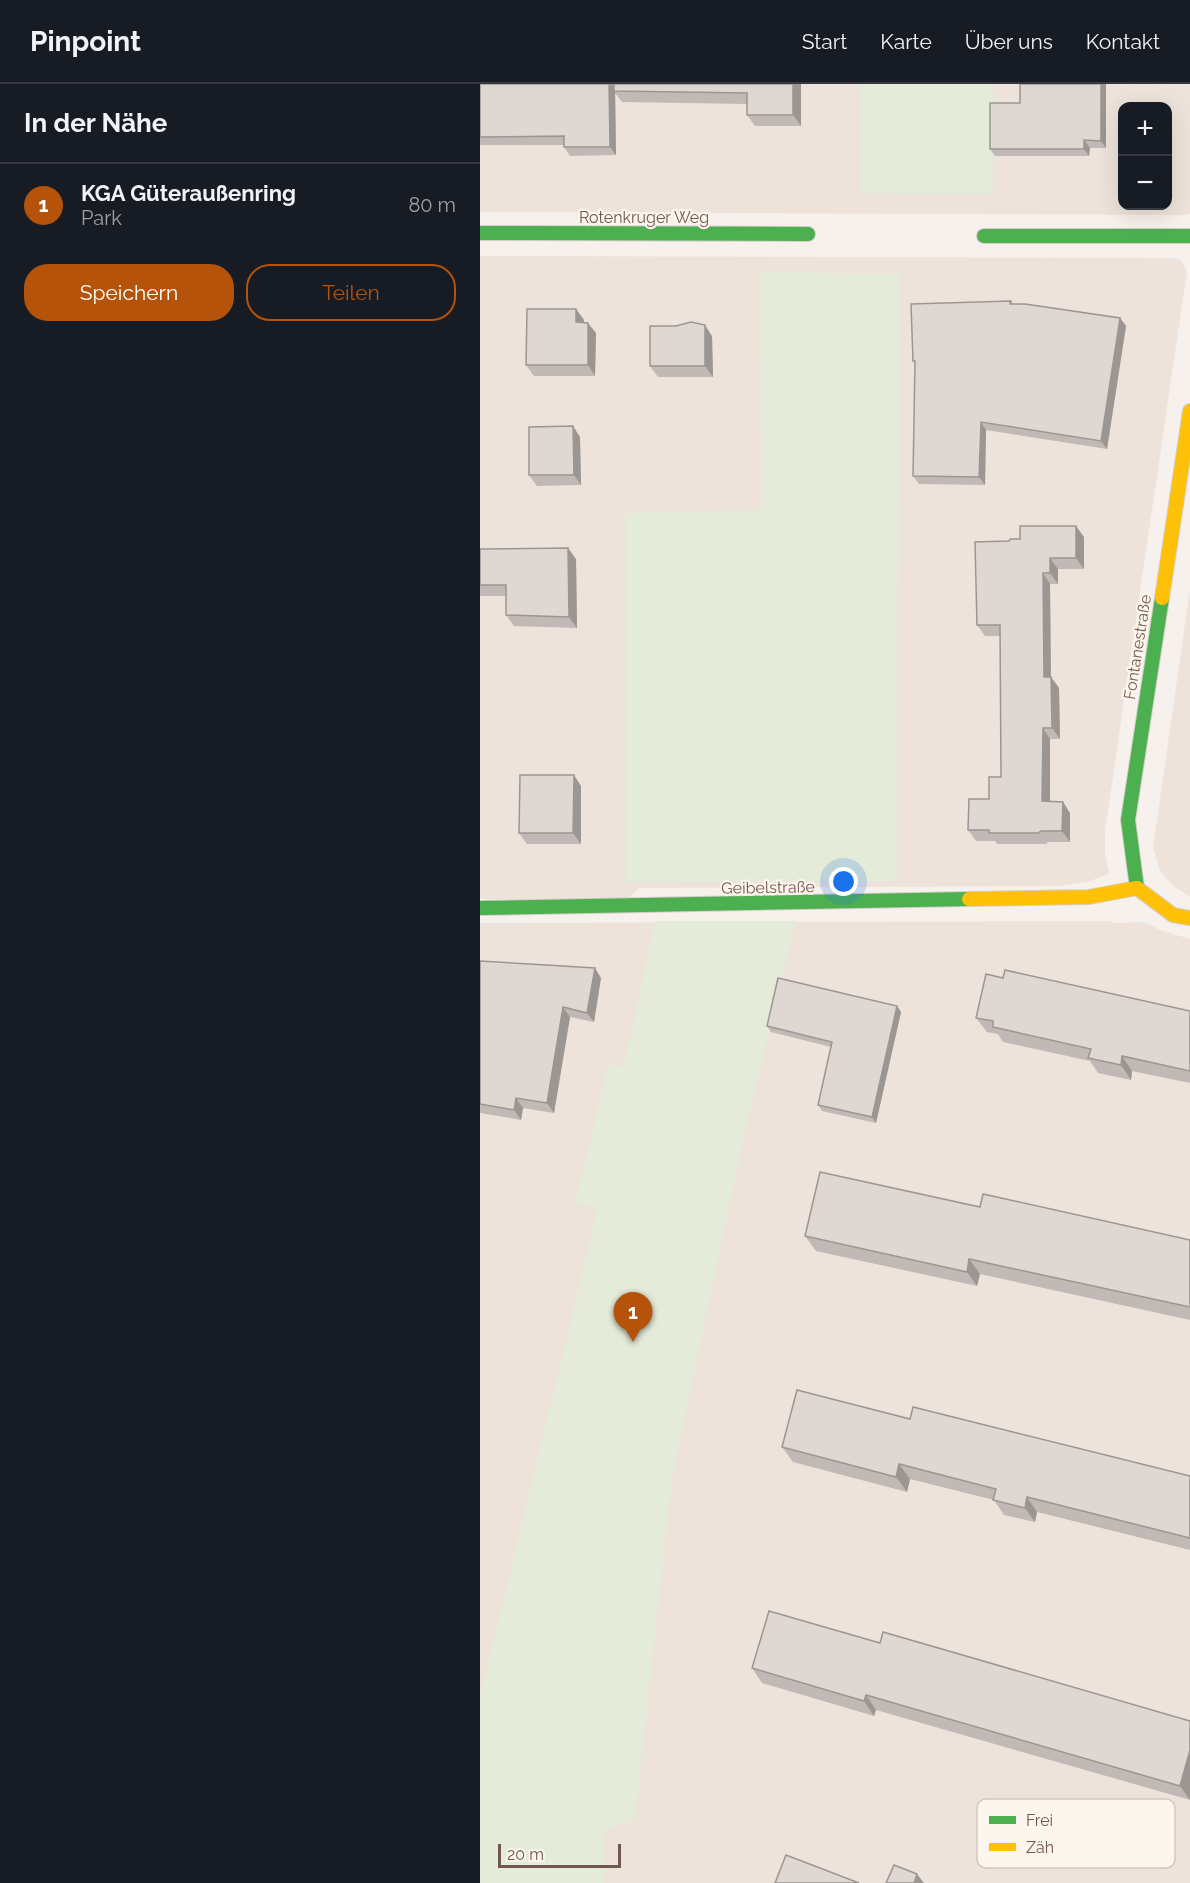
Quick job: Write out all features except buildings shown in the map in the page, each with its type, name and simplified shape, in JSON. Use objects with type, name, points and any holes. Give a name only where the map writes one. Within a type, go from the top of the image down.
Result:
[{"type":"street","name":"Rotenkruger Weg","points":[[480,233],[808,234]]},
{"type":"street","points":[[984,236],[1190,236]]},
{"type":"street","name":"Fontanestraße","points":[[1137,888],[1128,820],[1190,411]]},
{"type":"street","points":[[1137,888],[1173,915],[1190,918]]},
{"type":"street","name":"Geibelstraße","points":[[480,908],[1089,897],[1137,888]]},
{"type":"shaded area","points":[[480,84],[1190,84],[1190,213],[1185,215],[480,212]]},
{"type":"shaded area","points":[[480,256],[1175,258],[1182,261],[1187,271],[1105,831],[1105,853],[1109,874],[1087,882],[1059,886],[639,888],[626,900],[480,899]]},
{"type":"shaded area","points":[[1190,589],[1190,897],[1172,885],[1160,871],[1153,847]]},
{"type":"shaded area","points":[[1111,921],[1114,923],[1144,922],[1160,930],[1190,939],[1190,1883],[480,1883],[480,923]]},
{"type":"green space","points":[[860,84],[993,84],[993,194],[860,193]]},
{"type":"green space","points":[[759,272],[899,274],[897,881],[626,882],[626,513],[762,510]]},
{"type":"green space","points":[[655,921],[796,921],[744,1135],[672,1478],[635,1820],[605,1829],[604,1883],[480,1883],[480,1697],[598,1207],[575,1204],[608,1065],[624,1067]]},
{"type":"traffic: fast","points":[[480,233],[808,234]]},
{"type":"traffic: fast","points":[[984,236],[1190,236]]},
{"type":"traffic: fast","points":[[1137,888],[1128,820],[1162,598]]},
{"type":"traffic: fast","points":[[480,908],[969,899]]},
{"type":"traffic: slow","points":[[1162,598],[1190,411]]},
{"type":"traffic: slow","points":[[969,899],[1089,897],[1137,888],[1173,915],[1190,918]]},
{"type":"place","name":"KGA Güteraußenring","points":[[633,1342]]}]
